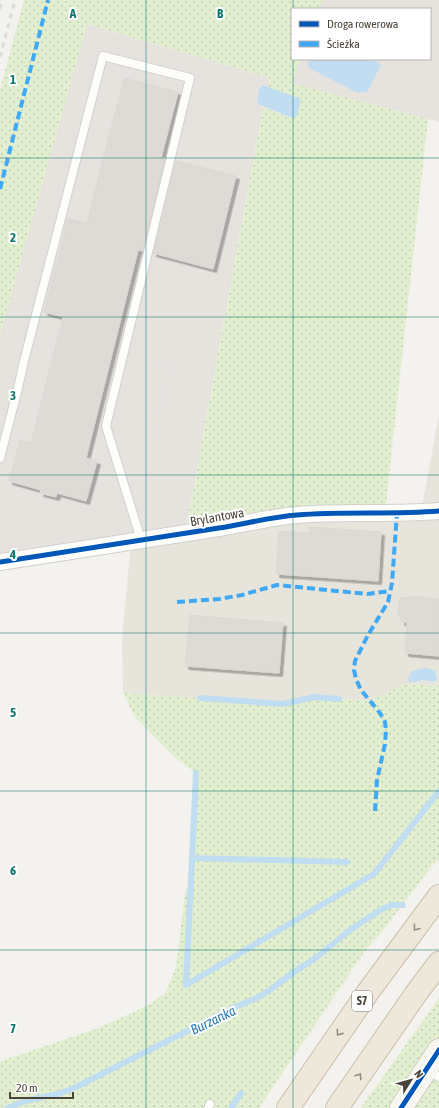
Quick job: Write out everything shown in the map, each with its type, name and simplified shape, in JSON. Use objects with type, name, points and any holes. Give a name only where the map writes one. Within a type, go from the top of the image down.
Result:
[{"type":"highway","name":"S7","points":[[288,1108],[368,992],[439,896]]},
{"type":"highway","points":[[337,1108],[403,1012],[439,963]]},
{"type":"street","name":"Brylantowa","points":[[1,559],[229,527],[296,515],[439,511]]},
{"type":"street","points":[[401,1108],[433,1073],[439,1050]]},
{"type":"lane","points":[[0,458],[103,56],[190,78],[106,426],[141,540]]},
{"type":"shaded area","points":[[323,0],[439,0],[439,122],[291,83],[301,60],[431,60],[431,8],[319,8]]},
{"type":"shaded area","points":[[87,24],[270,78],[268,87],[263,85],[259,89],[257,101],[263,107],[185,534],[0,562],[0,335]]},
{"type":"shaded area","points":[[124,354],[171,365],[149,455],[116,457],[106,426]]},
{"type":"shaded area","points":[[0,384],[18,388],[0,458]]},
{"type":"shaded area","points":[[439,415],[439,686],[403,684],[371,701],[315,697],[283,704],[123,693],[122,639],[131,542],[229,527],[421,512]]},
{"type":"green space","points":[[24,0],[323,0],[319,8],[291,8],[291,60],[301,60],[292,83],[428,119],[385,513],[185,534],[263,107],[292,118],[301,99],[268,87],[270,78],[87,24],[0,335],[0,90]]},
{"type":"green space","points":[[403,684],[439,686],[439,860],[432,866],[381,933],[364,952],[259,1108],[0,1108],[0,1062],[96,1029],[149,1005],[166,992],[176,967],[185,893],[191,880],[196,773],[173,756],[134,716],[123,693],[283,704],[315,697],[371,701]]},
{"type":"green space","points":[[439,998],[439,1108],[361,1108],[363,1105]]},
{"type":"water","points":[[309,60],[374,60],[381,65],[367,92],[356,92],[309,68]]},
{"type":"water","points":[[263,85],[301,99],[297,116],[292,118],[260,105],[257,101],[259,89]]},
{"type":"water","points":[[427,668],[435,671],[437,679],[434,682],[422,680],[409,682],[408,678],[412,671]]},
{"type":"building","points":[[124,78],[178,92],[161,158],[165,158],[143,251],[138,250],[86,458],[97,461],[86,501],[57,493],[56,497],[40,493],[41,490],[9,481],[20,440],[31,443],[63,317],[44,312],[68,218],[87,223]]},
{"type":"building","points":[[176,161],[236,176],[213,269],[153,253]]},
{"type":"building","points":[[310,527],[381,532],[378,581],[276,574],[279,531],[309,533]]},
{"type":"building","points":[[409,596],[439,599],[439,656],[405,653],[407,622],[401,622],[402,616],[398,616],[400,597],[409,598]]},
{"type":"building","points":[[190,615],[283,623],[279,673],[185,666]]},
{"type":"waterway","points":[[200,698],[283,704],[315,697],[339,699]]},
{"type":"waterway","points":[[186,985],[196,773]]},
{"type":"waterway","points":[[186,985],[374,874],[439,791]]},
{"type":"waterway","points":[[192,858],[347,862]]},
{"type":"waterway","name":"Burzanka","points":[[8,1108],[25,1101],[61,1093],[76,1087],[235,1007],[257,998],[317,957],[350,930],[382,909],[392,905],[403,905]]},
{"type":"waterway","points":[[231,1108],[241,1093]]},
{"type":"railway","points":[[0,9],[2,0]]},
{"type":"railway","points":[[0,57],[15,0]]},
{"type":"marked path","points":[[0,189],[48,0]]},
{"type":"marked path","points":[[375,811],[377,780],[385,744],[385,722],[380,713],[361,690],[354,670],[355,661],[368,635],[388,602],[392,583],[397,513]]},
{"type":"marked path","points":[[177,602],[219,599],[242,595],[277,585],[367,594],[390,591]]},
{"type":"cycle path","points":[[0,562],[287,516],[332,513],[404,513],[439,511]]},
{"type":"cycle path","points":[[401,1108],[439,1050]]}]
